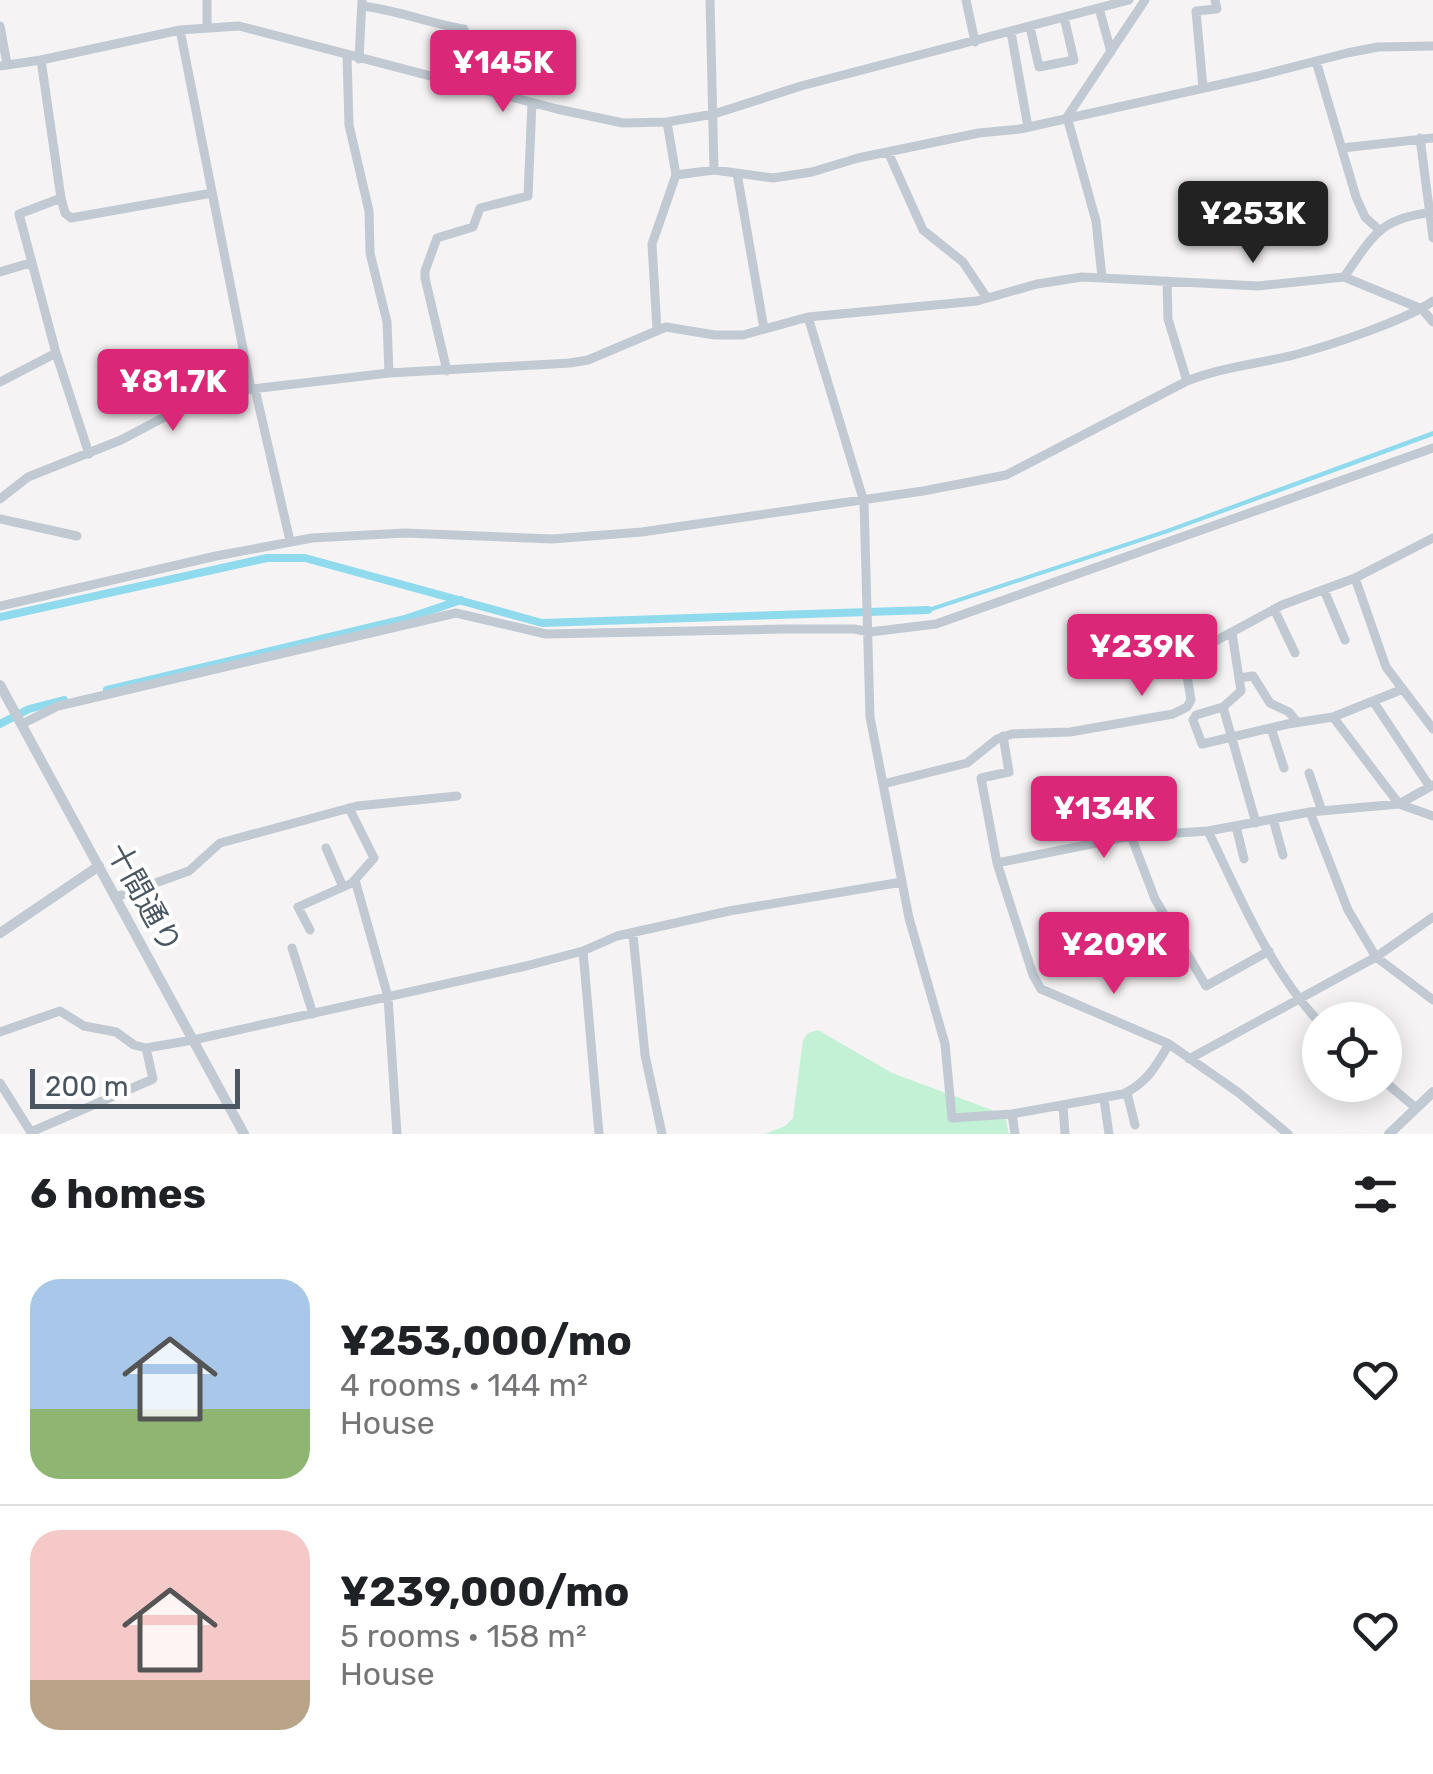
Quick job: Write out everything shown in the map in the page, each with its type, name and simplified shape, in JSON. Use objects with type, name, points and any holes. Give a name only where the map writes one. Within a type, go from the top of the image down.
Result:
[{"type":"street","points":[[207,27],[208,0]]},
{"type":"street","points":[[710,0],[714,170]]},
{"type":"street","points":[[966,0],[974,42]]},
{"type":"street","points":[[0,26],[4,65],[180,30],[239,26],[532,103],[624,122],[668,122],[714,114],[802,86],[1128,0]]},
{"type":"street","points":[[1102,277],[1096,221],[1067,117],[1146,0]]},
{"type":"street","points":[[1203,88],[1196,11],[1217,9],[1216,0]]},
{"type":"street","points":[[359,59],[362,3],[464,29]]},
{"type":"street","points":[[1104,5],[1111,52]]},
{"type":"street","points":[[1030,27],[1039,67],[1074,60],[1064,18]]},
{"type":"street","points":[[180,30],[253,389],[290,542]]},
{"type":"street","points":[[1011,32],[1028,127]]},
{"type":"street","points":[[676,176],[714,170],[773,178],[812,172],[888,152],[979,132],[1028,127],[1378,47],[1433,46]]},
{"type":"street","points":[[346,56],[348,125],[369,211],[370,252],[387,322],[389,373]]},
{"type":"street","points":[[40,60],[61,198],[65,213],[71,218],[212,193]]},
{"type":"street","points":[[1316,61],[1364,216],[1378,229]]},
{"type":"street","points":[[447,371],[425,270],[438,238],[473,226],[480,208],[528,196],[532,103]]},
{"type":"street","points":[[657,330],[652,244],[676,176],[668,122]]},
{"type":"street","points":[[1420,138],[1433,238]]},
{"type":"street","points":[[1342,148],[1433,138]]},
{"type":"street","points":[[888,152],[923,230],[963,262],[987,298]]},
{"type":"street","points":[[737,173],[764,329]]},
{"type":"street","points":[[61,198],[20,214],[30,264],[90,454]]},
{"type":"street","points":[[1344,277],[1378,229],[1409,215],[1432,212]]},
{"type":"street","points":[[0,272],[30,264]]},
{"type":"street","points":[[0,499],[28,476],[90,454],[208,394],[389,373],[570,364],[672,327],[715,335],[743,334],[808,317],[977,302],[1037,284],[1102,277],[1258,286],[1344,277],[1422,309],[1433,322]]},
{"type":"street","points":[[1167,281],[1168,319],[1187,381]]},
{"type":"street","points":[[0,606],[290,542],[372,533],[552,539],[642,532],[864,502],[1006,475],[1216,369],[1296,354],[1422,309],[1433,301]]},
{"type":"street","points":[[808,317],[864,502],[870,717],[909,918],[942,1028],[952,1118],[1012,1114],[1127,1092],[1150,1076],[1169,1044]]},
{"type":"street","points":[[0,382],[56,353]]},
{"type":"street","points":[[21,722],[58,706],[456,613],[546,634],[819,629],[870,632],[936,624],[1433,448]]},
{"type":"street","points":[[0,519],[78,536]]},
{"type":"street","points":[[883,784],[967,763],[1003,736],[1070,732],[1173,714],[1191,700],[1184,658],[1274,610],[1355,578],[1432,540]]},
{"type":"street","points":[[1355,578],[1386,668],[1428,714],[1433,728]]},
{"type":"street","points":[[1324,590],[1345,640]]},
{"type":"street","points":[[428,606],[434,618]]},
{"type":"street","points":[[1274,610],[1295,653]]},
{"type":"street","points":[[1232,633],[1240,691],[1223,708],[1196,715],[1193,720],[1202,744],[1333,717],[1403,688]]},
{"type":"street","points":[[1238,678],[1253,676],[1270,703],[1289,712],[1297,722]]},
{"type":"street","name":"十間通り","points":[[0,685],[244,1134]]},
{"type":"street","points":[[996,863],[1131,836],[1208,831],[1310,812],[1399,804],[1432,786],[1373,700]]},
{"type":"street","points":[[1223,708],[1256,822]]},
{"type":"street","points":[[1333,717],[1399,804],[1433,816]]},
{"type":"street","points":[[1270,728],[1284,768]]},
{"type":"street","points":[[1003,736],[1009,772],[981,778],[996,863],[1041,989],[1169,1044],[1239,1093],[1288,1134]]},
{"type":"street","points":[[1310,773],[1322,811]]},
{"type":"street","points":[[116,898],[189,871],[220,843],[348,808],[457,796]]},
{"type":"street","points":[[310,930],[298,907],[355,880],[374,858],[348,808]]},
{"type":"street","points":[[1310,812],[1348,910],[1376,957],[1433,1000]]},
{"type":"street","points":[[1273,819],[1283,855]]},
{"type":"street","points":[[1236,826],[1244,860]]},
{"type":"street","points":[[1208,831],[1270,951],[1302,1003]]},
{"type":"street","points":[[1131,836],[1154,899],[1206,986],[1270,951]]},
{"type":"street","points":[[326,848],[343,887]]},
{"type":"street","points":[[0,933],[98,866]]},
{"type":"street","points":[[355,880],[388,997],[397,1134]]},
{"type":"street","points":[[0,1032],[60,1011],[84,1026],[108,1029],[146,1048],[388,997],[583,951],[617,936],[729,911],[902,882]]},
{"type":"street","points":[[1189,1059],[1376,957],[1433,917]]},
{"type":"street","points":[[632,935],[645,1055],[662,1134]]},
{"type":"street","points":[[292,948],[314,1014]]},
{"type":"street","points":[[583,951],[599,1134]]},
{"type":"street","points":[[0,1083],[32,1133],[152,1078],[146,1048]]},
{"type":"street","points":[[1127,1092],[1135,1126]]},
{"type":"street","points":[[1390,1134],[1433,1092]]},
{"type":"street","points":[[1402,1096],[1416,1108]]},
{"type":"street","points":[[1104,1099],[1109,1134]]},
{"type":"street","points":[[1063,1106],[1065,1134]]},
{"type":"street","points":[[1012,1114],[1015,1134]]},
{"type":"green space","points":[[818,1030],[892,1073],[992,1110],[1006,1120],[1009,1134],[765,1134],[793,1118],[803,1040],[808,1033]]},
{"type":"water","points":[[1433,431],[1433,436],[1168,533],[923,614],[922,610],[1167,529]]},
{"type":"waterway","points":[[0,617],[267,558],[305,558],[542,623],[928,610]]},
{"type":"waterway","points":[[107,690],[405,619],[461,600]]},
{"type":"waterway","points":[[0,724],[29,709],[64,700]]}]
